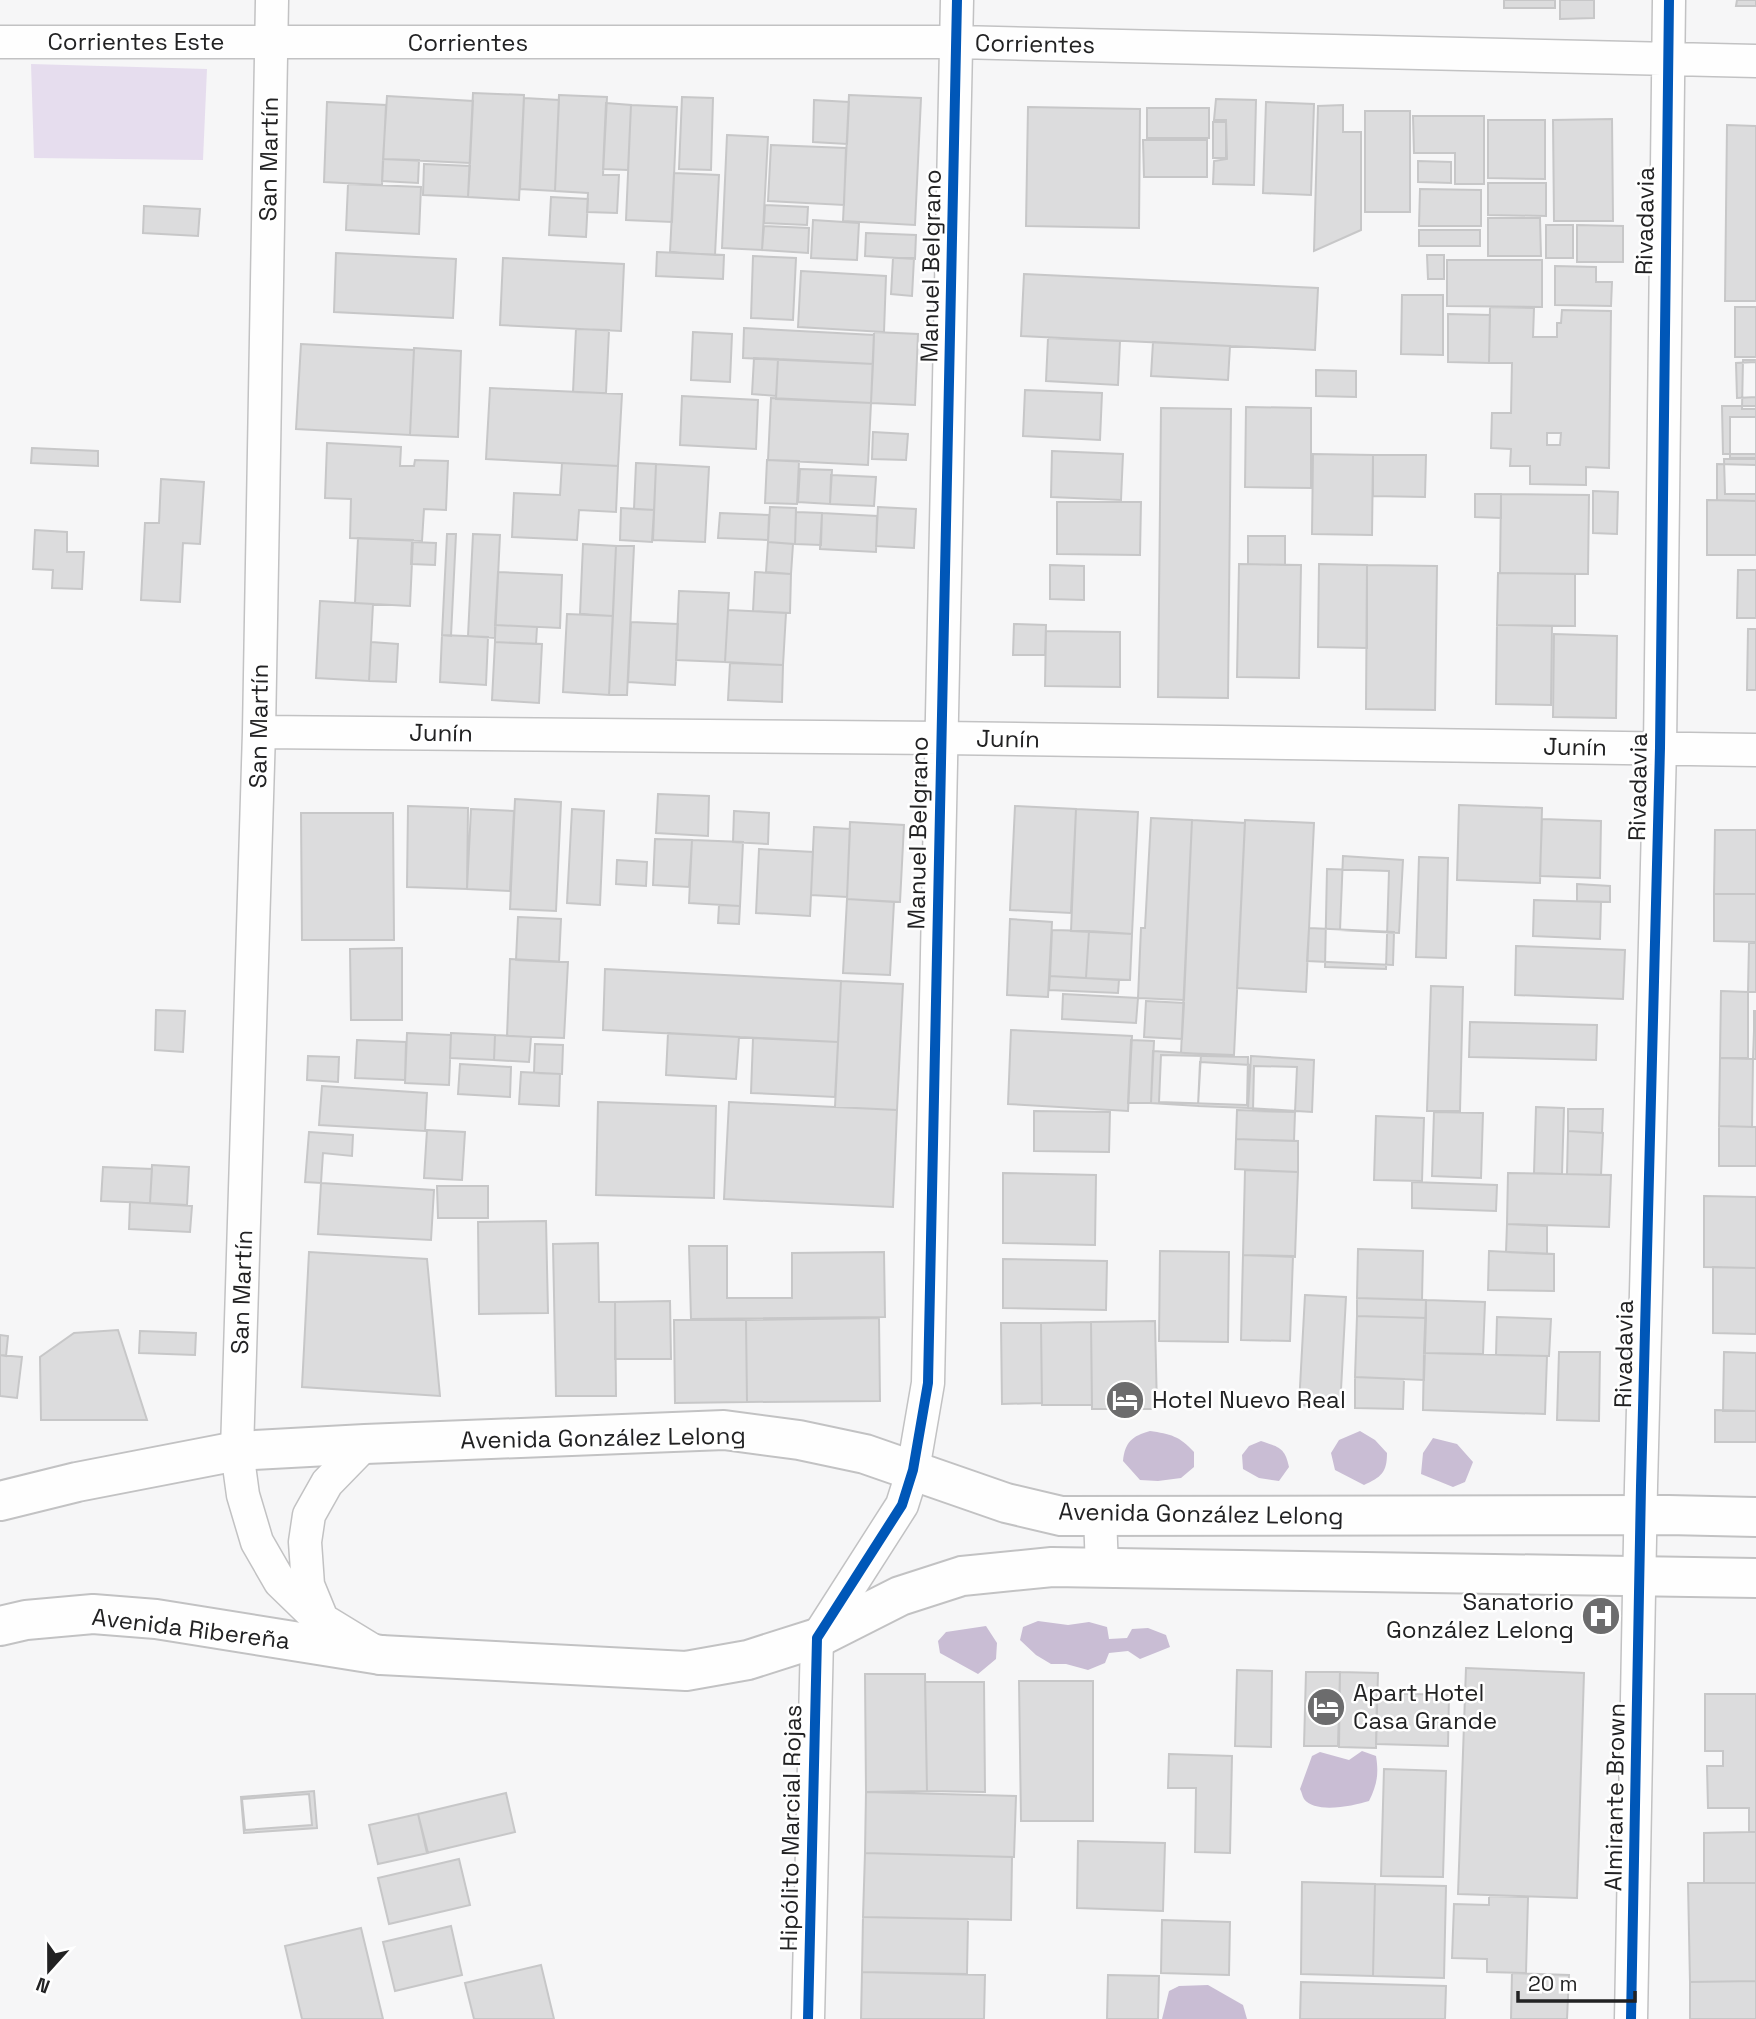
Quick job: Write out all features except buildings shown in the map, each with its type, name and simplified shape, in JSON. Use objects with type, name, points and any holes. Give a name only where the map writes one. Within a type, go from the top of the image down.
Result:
[{"type":"main road","name":"Avenida González Lelong","points":[[237,1451],[724,1430],[799,1440],[865,1454],[1006,1503],[1061,1516],[1756,1517]]},
{"type":"main road","points":[[0,1502],[76,1482],[237,1451]]},
{"type":"main road","points":[[381,1655],[686,1671],[748,1660],[817,1638],[900,1596],[962,1576],[1052,1567],[1756,1578]]},
{"type":"main road","name":"Avenida Ribereña","points":[[0,1626],[26,1620],[93,1614],[156,1619],[381,1655]]},
{"type":"street","name":"San Martín","points":[[272,0],[259,732],[237,1451],[243,1496],[257,1542],[280,1582],[313,1614],[381,1655]]},
{"type":"street","name":"Manuel Belgrano","points":[[817,1638],[902,1505],[914,1470],[928,1383],[957,0]]},
{"type":"street","name":"Rivadavia","points":[[1640,1576],[1660,748],[1670,0]]},
{"type":"street","name":"Corrientes Este","points":[[0,42],[271,43]]},
{"type":"street","name":"Corrientes","points":[[271,43],[957,43],[1756,61]]},
{"type":"street","name":"Junín","points":[[259,732],[942,738],[1756,750]]},
{"type":"street","points":[[322,1619],[308,1585],[305,1542],[309,1515],[327,1483],[365,1444]]},
{"type":"street","points":[[1100,1516],[1102,1568]]},
{"type":"street","name":"Almirante Brown","points":[[1631,2019],[1640,1576]]},
{"type":"street","name":"Hipólito Marcial Rojas","points":[[808,2019],[817,1638]]},
{"type":"shaded area","points":[[31,64],[207,69],[203,160],[34,158]]},
{"type":"shaded area","points":[[1150,1431],[1184,1442],[1194,1452],[1194,1467],[1181,1478],[1140,1480],[1123,1461],[1124,1454],[1130,1441]]},
{"type":"shaded area","points":[[1360,1431],[1375,1440],[1387,1453],[1382,1473],[1364,1485],[1335,1470],[1331,1453],[1339,1440]]},
{"type":"shaded area","points":[[1433,1438],[1457,1444],[1473,1462],[1465,1482],[1453,1487],[1421,1474],[1423,1453]]},
{"type":"shaded area","points":[[1261,1441],[1276,1447],[1285,1455],[1289,1467],[1279,1481],[1259,1478],[1243,1469],[1242,1455],[1249,1446]]},
{"type":"shaded area","points":[[1038,1621],[1068,1625],[1089,1622],[1107,1627],[1109,1639],[1127,1638],[1132,1629],[1148,1628],[1166,1635],[1170,1647],[1140,1659],[1128,1651],[1109,1653],[1105,1663],[1088,1670],[1066,1664],[1051,1664],[1020,1640],[1023,1627]]},
{"type":"shaded area","points":[[986,1626],[997,1643],[996,1659],[978,1674],[940,1653],[938,1641],[946,1632]]},
{"type":"shaded area","points":[[1362,1751],[1376,1756],[1377,1779],[1369,1801],[1325,1808],[1309,1804],[1304,1799],[1300,1789],[1312,1756],[1320,1752],[1349,1760]]},
{"type":"shaded area","points":[[1208,1985],[1243,2005],[1247,2019],[1162,2019],[1169,1991],[1179,1986]]},
{"type":"cycle path","points":[[808,2019],[817,1638],[902,1505],[913,1470],[928,1383],[957,0]]},
{"type":"cycle path","points":[[1631,2019],[1641,1486],[1660,748],[1669,0]]},
{"type":"place","name":"Hotel Nuevo Real","points":[[1125,1400]]},
{"type":"place","name":"Sanatorio González Lelong","points":[[1601,1616]]},
{"type":"place","name":"Apart Hotel Casa Grande","points":[[1326,1707]]}]
